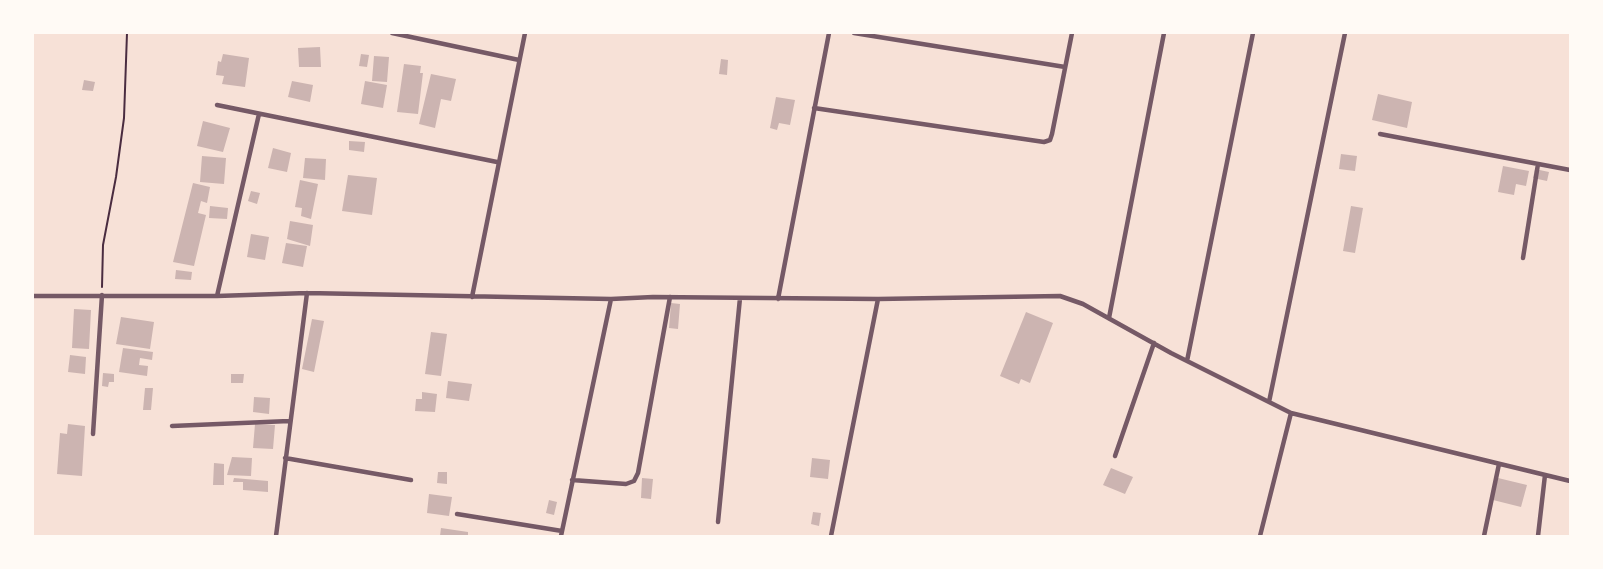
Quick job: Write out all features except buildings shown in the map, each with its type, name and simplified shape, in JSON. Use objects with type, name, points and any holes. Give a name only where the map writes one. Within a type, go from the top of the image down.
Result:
[{"type":"street","points":[[392,33],[519,60]]},
{"type":"street","points":[[472,297],[525,33]]},
{"type":"street","points":[[778,299],[829,33]]},
{"type":"street","points":[[854,33],[1065,66]]},
{"type":"street","points":[[814,108],[1044,142],[1050,140],[1052,134],[1072,33]]},
{"type":"street","points":[[1109,318],[1164,33]]},
{"type":"street","points":[[1187,361],[1253,33]]},
{"type":"street","points":[[1269,402],[1345,33]]},
{"type":"street","points":[[217,105],[498,162]]},
{"type":"street","points":[[218,296],[259,114]]},
{"type":"street","points":[[1380,134],[1570,170]]},
{"type":"street","points":[[1523,258],[1538,164]]},
{"type":"street","points":[[33,296],[218,296],[307,293],[611,299],[1060,296],[1077,301],[1187,361],[1291,412],[1570,481]]},
{"type":"street","points":[[276,536],[307,293]]},
{"type":"street","points":[[93,434],[102,295]]},
{"type":"street","points":[[572,480],[626,484],[634,481],[638,473],[670,297]]},
{"type":"street","points":[[718,522],[740,298]]},
{"type":"street","points":[[457,514],[561,534],[611,299]]},
{"type":"street","points":[[831,536],[878,299]]},
{"type":"street","points":[[1115,456],[1154,343]]},
{"type":"street","points":[[1260,536],[1291,412]]},
{"type":"street","points":[[172,426],[289,422]]},
{"type":"street","points":[[285,458],[411,480]]},
{"type":"street","points":[[1484,536],[1499,464]]},
{"type":"street","points":[[1538,536],[1545,476]]},
{"type":"path","points":[[102,295],[103,245],[116,177],[123,118],[127,33]]}]
